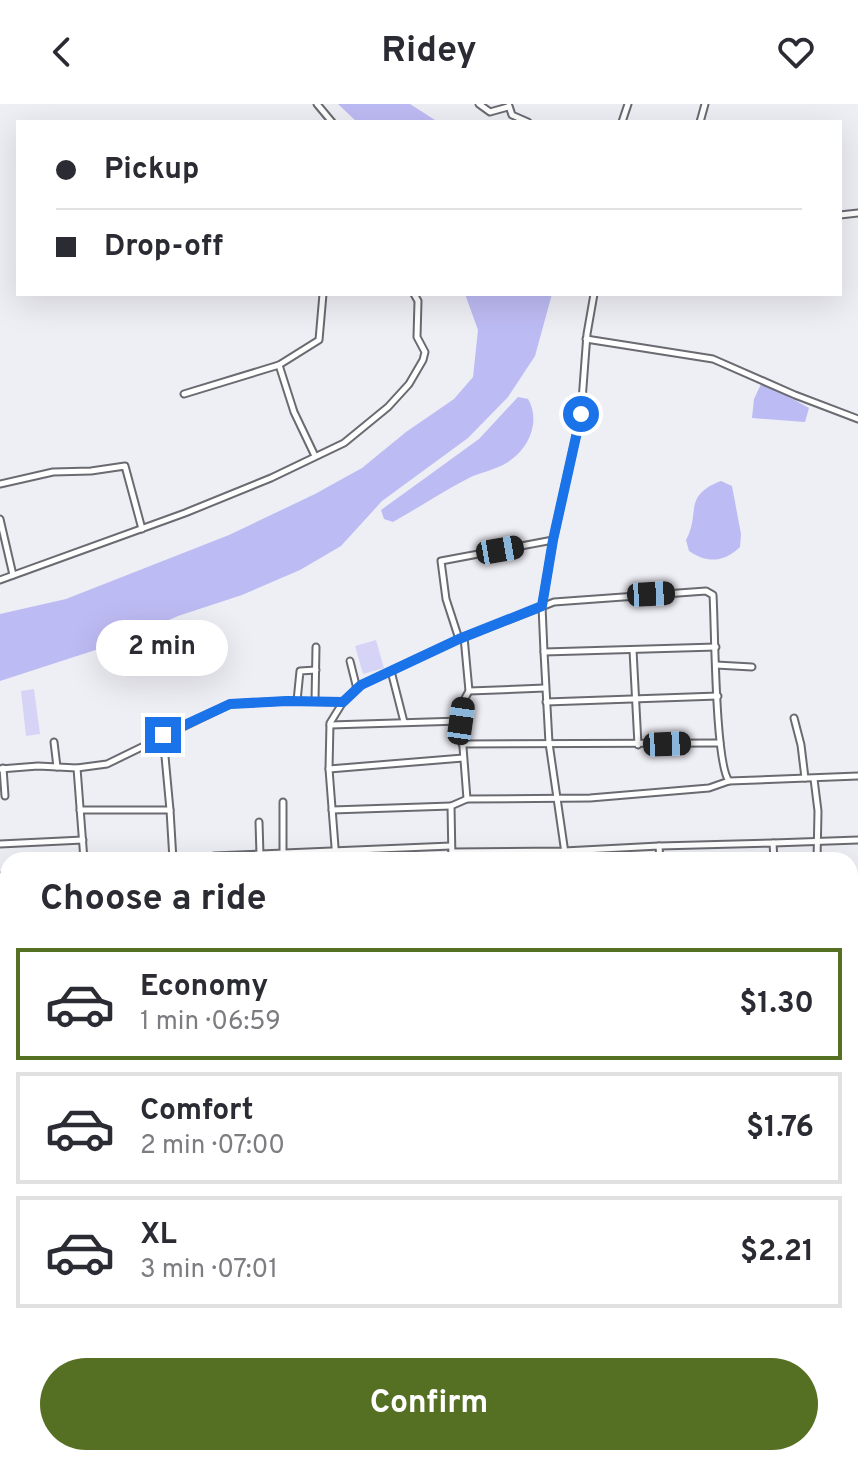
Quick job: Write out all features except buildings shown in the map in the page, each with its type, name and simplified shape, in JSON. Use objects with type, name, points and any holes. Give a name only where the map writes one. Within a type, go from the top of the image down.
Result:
[{"type":"street","points":[[317,104],[330,120]]},
{"type":"street","points":[[479,104],[490,112],[509,106],[512,115],[523,120]]},
{"type":"street","points":[[184,394],[279,365],[319,340],[323,296]]},
{"type":"street","points":[[0,580],[271,478],[344,443],[388,407],[409,384],[423,360],[425,352],[417,337],[418,301],[415,296]]},
{"type":"street","points":[[564,851],[549,743],[542,606],[581,414],[586,339],[594,296]]},
{"type":"street","points":[[586,339],[713,359],[858,419]]},
{"type":"street","points":[[279,365],[294,412],[315,456]]},
{"type":"street","points":[[0,484],[53,472],[125,466],[142,529]]},
{"type":"street","points":[[0,519],[13,575]]},
{"type":"street","points":[[467,799],[461,721],[464,700],[469,691],[462,638],[446,599],[441,561],[553,540]]},
{"type":"street","points":[[729,781],[724,776],[720,743],[713,595],[706,591],[588,598],[542,606],[462,638],[357,689],[343,702],[330,725],[329,769],[335,852],[452,849],[564,851],[858,840]]},
{"type":"street","points":[[315,701],[316,647]]},
{"type":"street","points":[[544,652],[716,647]]},
{"type":"street","points":[[633,650],[638,745]]},
{"type":"street","points":[[350,661],[357,689]]},
{"type":"street","points":[[296,664],[300,671],[297,701]]},
{"type":"street","points":[[716,665],[752,667]]},
{"type":"street","points":[[300,671],[316,670]]},
{"type":"street","points":[[391,671],[404,722]]},
{"type":"street","points":[[469,691],[545,688]]},
{"type":"street","points":[[546,702],[718,696]]},
{"type":"street","points":[[5,796],[2,768],[77,768],[107,764],[230,704],[343,702]]},
{"type":"street","points":[[794,718],[805,778]]},
{"type":"street","points":[[330,725],[461,721]]},
{"type":"street","points":[[163,735],[173,852]]},
{"type":"street","points":[[54,742],[57,767]]},
{"type":"street","points":[[462,744],[720,743]]},
{"type":"street","points":[[329,769],[463,758]]},
{"type":"street","points":[[77,768],[84,852]]},
{"type":"street","points":[[332,810],[451,806],[467,799],[590,798],[709,788],[729,781],[858,776]]},
{"type":"street","points":[[814,779],[818,811],[817,852]]},
{"type":"street","points":[[283,802],[283,852]]},
{"type":"street","points":[[451,806],[452,849]]},
{"type":"street","points":[[80,810],[170,810]]},
{"type":"street","points":[[259,822],[260,852]]},
{"type":"street","points":[[0,844],[83,840]]},
{"type":"street","points":[[773,843],[774,852]]},
{"type":"street","points":[[659,846],[659,852]]},
{"type":"shaded area","points":[[338,104],[410,104],[435,120],[355,120]]},
{"type":"shaded area","points":[[466,296],[551,296],[535,356],[508,397],[468,438],[382,501],[341,546],[300,570],[242,595],[178,616],[117,643],[0,681],[0,614],[66,599],[229,535],[362,468],[406,432],[454,399],[473,377],[478,330]]},
{"type":"shaded area","points":[[762,382],[809,408],[805,422],[752,418],[754,399]]},
{"type":"shaded area","points":[[518,397],[528,399],[533,416],[531,434],[522,450],[503,465],[467,479],[393,522],[384,519],[381,510],[479,439]]},
{"type":"shaded area","points":[[721,481],[732,486],[741,534],[740,547],[716,560],[689,551],[686,540],[697,499]]},
{"type":"shaded area","points":[[376,640],[384,668],[363,674],[355,646]]},
{"type":"shaded area","points":[[34,689],[40,734],[26,736],[21,691]]},
{"type":"route","points":[[163,735],[230,704],[343,702],[361,685],[459,639],[542,606],[581,414]]}]
